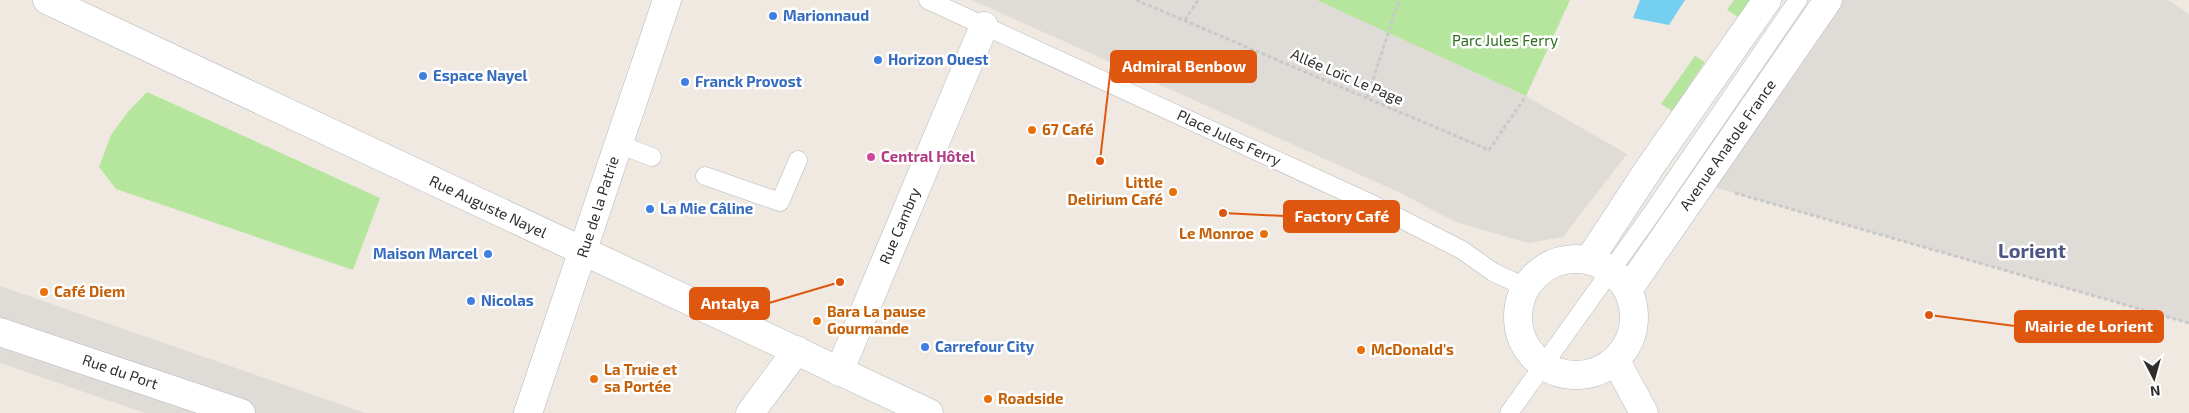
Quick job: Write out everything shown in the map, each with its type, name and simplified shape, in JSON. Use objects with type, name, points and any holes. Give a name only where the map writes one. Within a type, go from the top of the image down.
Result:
[{"type":"street","name":"Rue Auguste Nayel","points":[[46,0],[929,413]]},
{"type":"street","name":"Rue de la Patrie","points":[[528,413],[667,0]]},
{"type":"street","points":[[1609,273],[1650,167],[1767,0]]},
{"type":"street","name":"Avenue Anatole France","points":[[1609,273],[1700,183],[1828,0]]},
{"type":"street","name":"Rue Cambry","points":[[839,372],[984,26]]},
{"type":"street","points":[[1570,259],[1609,273],[1634,308],[1634,327],[1628,346],[1616,361],[1600,372],[1580,376],[1560,375],[1543,367],[1520,339],[1517,322],[1518,303],[1525,287],[1552,263],[1570,259]]},
{"type":"street","name":"Rue du Port","points":[[0,332],[241,413]]},
{"type":"street","points":[[750,413],[797,350]]},
{"type":"street","points":[[1616,361],[1644,413]]},
{"type":"lane","name":"Place Jules Ferry","points":[[928,0],[1374,205],[1462,250],[1492,272],[1525,287]]},
{"type":"lane","name":"Avenue Anatole France","points":[[1609,273],[1798,0]]},
{"type":"lane","points":[[618,144],[652,158]]},
{"type":"lane","points":[[705,176],[780,202],[798,160]]},
{"type":"lane","points":[[1509,413],[1609,273]]},
{"type":"path","name":"Allée Loïc Le Page","points":[[1136,0],[1489,150],[1526,96]]},
{"type":"path","points":[[1185,21],[1198,0]]},
{"type":"path","points":[[1367,98],[1399,0]]},
{"type":"path","points":[[1700,183],[2189,322]]},
{"type":"green space","name":"Parc Jules Ferry","points":[[1316,0],[1570,0],[1526,96]]},
{"type":"green space","points":[[1734,0],[1750,0],[1738,17],[1727,10]]},
{"type":"green space","points":[[1695,56],[1705,62],[1672,111],[1661,104]]},
{"type":"green space","points":[[147,92],[380,198],[353,270],[116,189],[99,167],[111,135],[127,113]]},
{"type":"shaded area","points":[[972,0],[1316,0],[1526,96],[1627,154],[1563,237],[1528,243],[1456,222],[1396,191]]},
{"type":"shaded area","points":[[1828,0],[2168,0],[2189,14],[2189,323],[1700,183]]},
{"type":"shaded area","points":[[0,286],[365,413],[145,413],[0,363]]},
{"type":"water","points":[[1640,0],[1685,0],[1669,25],[1633,18]]},
{"type":"place","name":"Marionnaud","points":[[773,16]]},
{"type":"place","name":"Horizon Ouest","points":[[878,60]]},
{"type":"place","name":"Espace Nayel","points":[[423,76]]},
{"type":"place","name":"Franck Provost","points":[[685,82]]},
{"type":"place","name":"67 Café","points":[[1032,130]]},
{"type":"place","name":"Central Hôtel","points":[[871,157]]},
{"type":"place","name":"Admiral Benbow","points":[[1100,161]]},
{"type":"place","name":"Little Delirium Café","points":[[1173,192]]},
{"type":"place","name":"La Mie Câline","points":[[650,209]]},
{"type":"place","name":"Factory Café","points":[[1223,213]]},
{"type":"place","name":"Le Monroe","points":[[1264,234]]},
{"type":"place","name":"Maison Marcel","points":[[488,254]]},
{"type":"place","name":"Antalya","points":[[840,282]]},
{"type":"place","name":"Café Diem","points":[[44,292]]},
{"type":"place","name":"Nicolas","points":[[471,301]]},
{"type":"place","name":"Mairie de Lorient","points":[[1929,315]]},
{"type":"place","name":"Bara La pause Gourmande","points":[[817,321]]},
{"type":"place","name":"Carrefour City","points":[[925,347]]},
{"type":"place","name":"McDonald's","points":[[1361,350]]},
{"type":"place","name":"La Truie et sa Portée","points":[[594,379]]},
{"type":"place","name":"Roadside","points":[[988,399]]},
{"type":"district","name":"Lorient","points":[[2032,251]]}]
